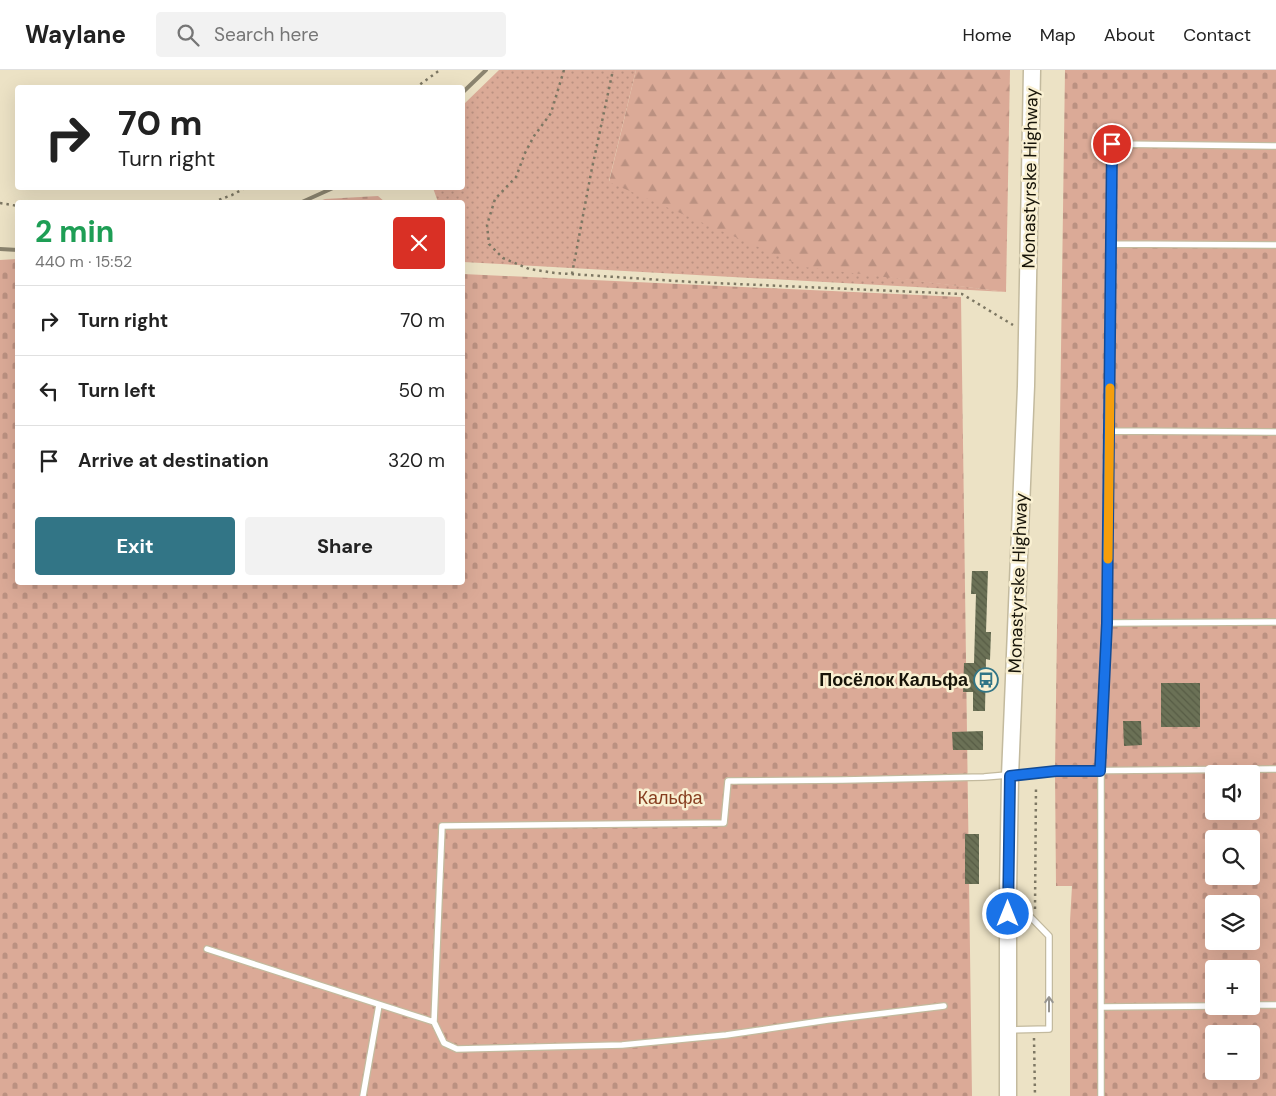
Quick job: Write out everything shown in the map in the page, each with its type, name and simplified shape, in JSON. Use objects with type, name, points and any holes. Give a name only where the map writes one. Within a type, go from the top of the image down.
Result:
[{"type":"main road","name":"Monastyrske Highway","points":[[1008,1096],[1010,776],[1027,333],[1032,70]]},
{"type":"lane","points":[[1101,1096],[1100,771],[1107,623],[1112,144],[1276,146]]},
{"type":"lane","points":[[1111,244],[1276,244]]},
{"type":"lane","points":[[1109,432],[1276,432]]},
{"type":"lane","points":[[1107,623],[1276,622]]},
{"type":"lane","points":[[944,1006],[726,1035],[622,1045],[457,1049],[444,1043],[434,1022],[442,826],[724,823],[728,781],[1010,776],[1056,771],[1276,770]]},
{"type":"lane","points":[[1008,894],[1049,936],[1049,1029],[1008,1030]]},
{"type":"lane","points":[[207,949],[434,1022]]},
{"type":"lane","points":[[363,1096],[379,1005]]},
{"type":"lane","points":[[1260,1005],[1276,1005]]},
{"type":"lane","points":[[1101,1007],[1205,1006]]},
{"type":"path","points":[[419,85],[440,70]]},
{"type":"path","points":[[564,70],[551,113],[534,136],[516,177],[495,199],[487,225],[489,244],[503,258],[529,269],[572,274],[692,282],[962,294],[1027,333]]},
{"type":"path","points":[[572,274],[591,173],[614,70]]},
{"type":"path","points":[[219,200],[232,196],[242,190]]},
{"type":"path","points":[[0,203],[15,206]]},
{"type":"path","points":[[1034,921],[1036,786]]},
{"type":"path","points":[[1034,1030],[1035,1096]]},
{"type":"green space","points":[[499,70],[636,70],[609,181],[804,266],[1006,292],[465,262],[465,200],[437,200],[434,190],[465,190],[465,103]]},
{"type":"green space","points":[[636,70],[1010,70],[1006,292],[804,267],[609,182]]},
{"type":"green space","points":[[1065,70],[1276,70],[1276,1096],[1070,1096],[1070,921],[1072,886],[1056,886],[1055,771]]},
{"type":"green space","points":[[378,196],[383,200],[322,200]]},
{"type":"green space","name":"Кальфа","points":[[15,259],[15,585],[465,585],[465,274],[961,297],[972,1096],[0,1096],[0,260]]},
{"type":"building","points":[[972,571],[988,571],[986,632],[991,632],[990,660],[986,659],[985,711],[973,711],[973,692],[963,692],[964,663],[974,663],[976,594],[971,594]]},
{"type":"building","points":[[1161,683],[1200,683],[1200,727],[1161,727]]},
{"type":"building","points":[[1123,721],[1141,721],[1142,745],[1124,746]]},
{"type":"building","points":[[983,731],[983,750],[953,750],[952,732]]},
{"type":"building","points":[[965,834],[979,834],[979,884],[965,884]]},
{"type":"railway","points":[[465,90],[486,70]]},
{"type":"railway","points":[[306,200],[329,190]]},
{"type":"railway","points":[[0,249],[15,250]]},
{"type":"slow traffic","points":[[1108,559],[1110,388]]},
{"type":"place","name":"Посёлок Кальфа","points":[[986,680]]},
{"type":"route","points":[[1008,914],[1010,776],[1056,771],[1100,771],[1107,623],[1112,144]]}]
